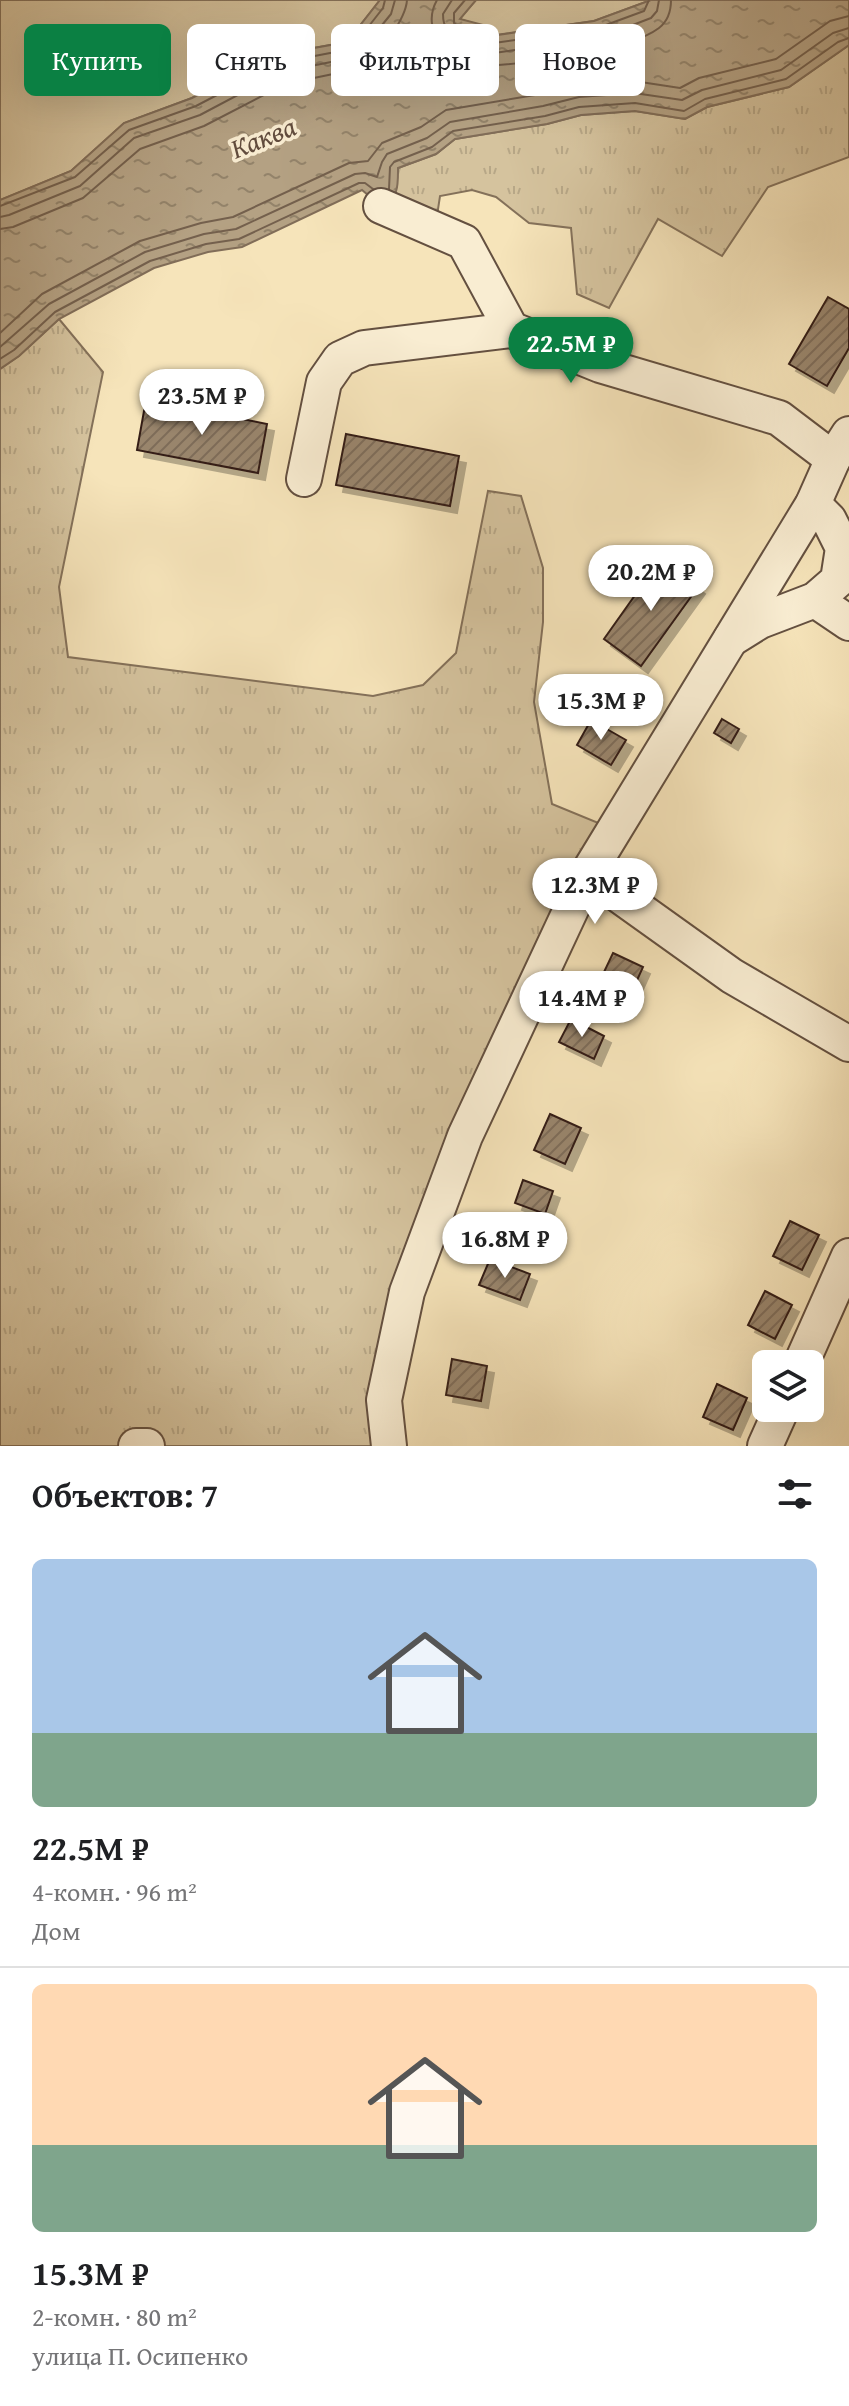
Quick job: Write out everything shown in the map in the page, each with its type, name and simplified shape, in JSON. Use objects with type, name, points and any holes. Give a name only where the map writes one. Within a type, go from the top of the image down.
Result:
[{"type":"street","points":[[381,206],[464,242],[511,329],[535,340]]},
{"type":"street","points":[[304,479],[324,382],[340,359],[364,348],[511,330],[600,365],[779,418],[841,446],[813,504],[588,873],[465,1136],[407,1292],[384,1400],[389,1446]]},
{"type":"street","points":[[727,642],[760,621],[815,600],[838,580],[843,548],[829,520],[813,504]]},
{"type":"street","points":[[815,600],[849,623]]},
{"type":"street","points":[[588,873],[732,976],[849,1044]]},
{"type":"street","points":[[807,1350],[849,1256]]},
{"type":"street","points":[[765,1446],[776,1422]]},
{"type":"street","points":[[136,1446],[147,1446]]},
{"type":"green space","points":[[0,0],[380,0],[361,24],[331,24],[331,45],[315,48],[315,24],[187,24],[187,96],[196,96],[124,123],[71,171],[0,200]]},
{"type":"green space","points":[[476,0],[651,0],[594,21],[515,24],[515,32],[499,35],[499,24],[476,24],[459,19]]},
{"type":"green space","points":[[849,45],[849,157],[768,187],[722,256],[658,219],[609,308],[577,294],[571,228],[529,223],[496,197],[472,190],[440,196],[435,229],[391,201],[398,168],[436,154],[455,139],[547,124],[581,115],[635,111],[685,119],[707,107],[789,87]]},
{"type":"green space","points":[[59,319],[103,372],[59,587],[68,657],[373,696],[423,685],[456,653],[488,491],[521,496],[543,568],[543,622],[534,702],[552,804],[613,829],[407,1292],[389,1446],[0,1446],[0,369]]},
{"type":"water","points":[[380,0],[476,0],[460,19],[479,24],[361,24]]},
{"type":"water","name":"Каква","points":[[651,0],[849,0],[849,45],[789,87],[707,107],[685,119],[635,111],[581,115],[547,124],[455,139],[436,154],[398,168],[397,186],[387,203],[381,206],[362,190],[242,247],[208,252],[154,268],[59,319],[0,369],[0,200],[71,171],[124,123],[196,96],[315,96],[315,48],[331,45],[331,96],[499,96],[499,35],[515,32],[515,96],[645,96],[645,24],[573,24],[594,21]]},
{"type":"building","points":[[828,297],[849,309],[849,348],[827,386],[789,364]]},
{"type":"building","points":[[146,400],[267,424],[258,473],[137,450]]},
{"type":"building","points":[[346,434],[459,456],[450,506],[336,485]]},
{"type":"building","points":[[660,560],[698,587],[641,666],[604,639]]},
{"type":"building","points":[[722,719],[739,729],[731,743],[714,733]]},
{"type":"building","points":[[591,720],[626,740],[611,765],[577,745]]},
{"type":"building","points":[[613,953],[643,967],[634,987],[604,972]]},
{"type":"building","points":[[571,1019],[604,1036],[594,1059],[559,1042]]},
{"type":"building","points":[[550,1114],[581,1128],[565,1164],[534,1150]]},
{"type":"building","points":[[523,1180],[553,1191],[545,1214],[515,1203]]},
{"type":"building","points":[[790,1221],[819,1235],[802,1270],[773,1256]]},
{"type":"building","points":[[490,1259],[530,1274],[520,1300],[479,1285]]},
{"type":"building","points":[[765,1291],[792,1305],[775,1339],[748,1325]]},
{"type":"building","points":[[452,1359],[487,1366],[481,1401],[446,1395]]},
{"type":"building","points":[[717,1384],[747,1398],[733,1430],[703,1417]]}]
